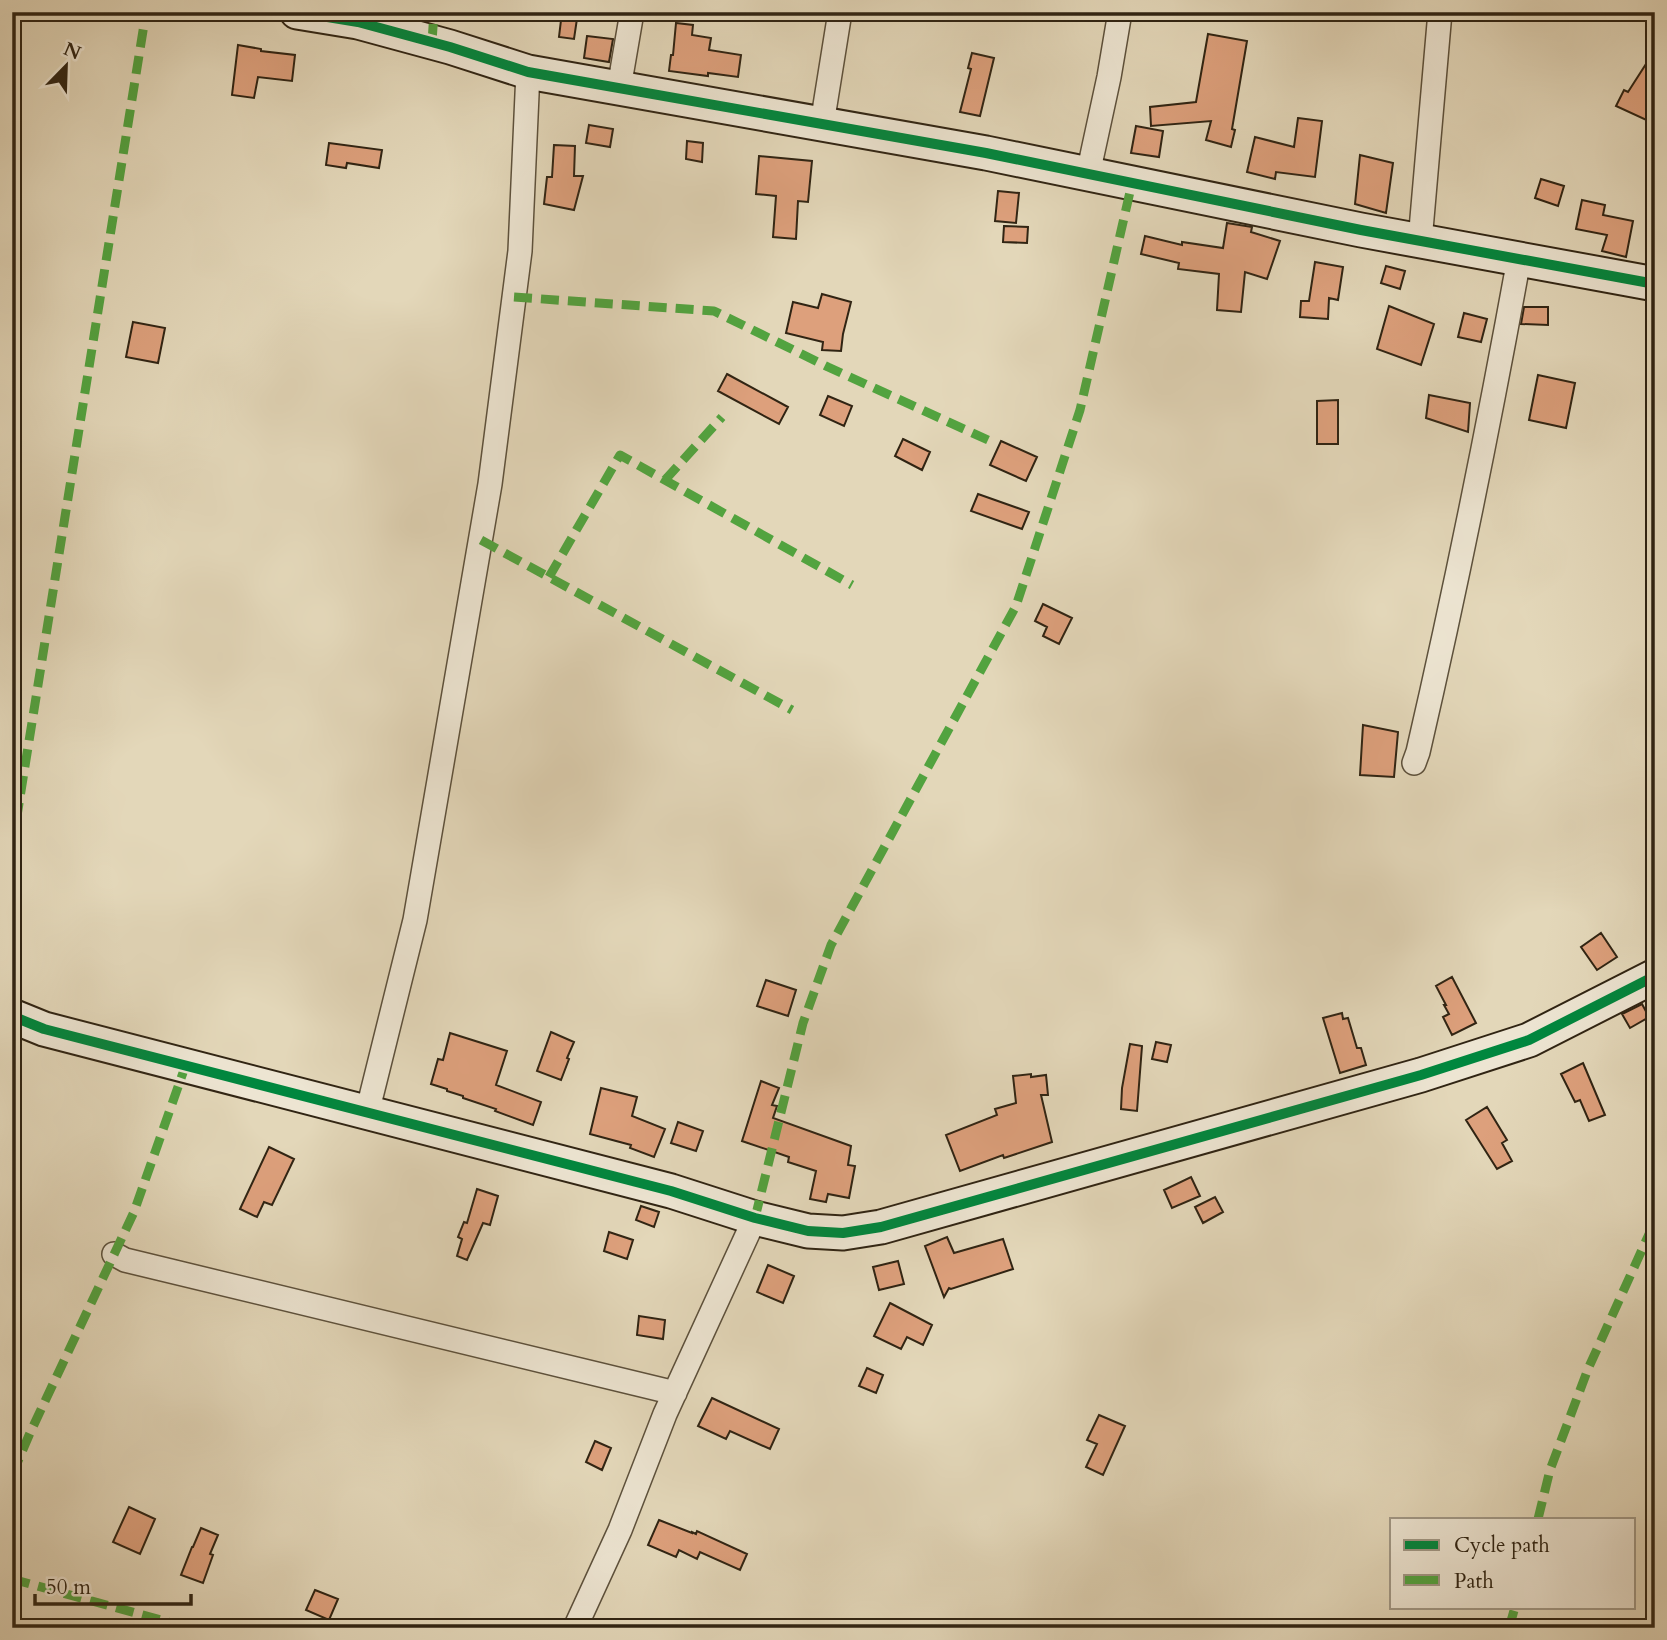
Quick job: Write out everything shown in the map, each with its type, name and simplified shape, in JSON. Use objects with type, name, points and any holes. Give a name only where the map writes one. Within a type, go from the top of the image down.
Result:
[{"type":"street","points":[[298,12],[356,17],[528,72],[986,153],[1420,241],[1655,284]]},
{"type":"street","points":[[619,88],[632,12]]},
{"type":"street","points":[[822,124],[840,12]]},
{"type":"street","points":[[1088,174],[1120,12]]},
{"type":"street","points":[[1420,241],[1440,12]]},
{"type":"street","points":[[367,1113],[415,920],[490,484],[520,251],[528,72]]},
{"type":"street","points":[[1414,763],[1452,604],[1519,259]]},
{"type":"street","points":[[12,1016],[57,1033],[671,1191],[755,1218],[808,1231],[843,1233],[881,1227],[1420,1074],[1530,1040],[1655,976]]},
{"type":"street","points":[[575,1628],[620,1530],[675,1392],[755,1218]]},
{"type":"street","points":[[114,1254],[125,1260],[675,1392]]},
{"type":"building","points":[[562,12],[578,12],[574,39],[559,37]]},
{"type":"building","points":[[676,23],[693,25],[692,35],[711,38],[709,50],[741,55],[738,77],[669,71]]},
{"type":"building","points":[[1208,34],[1247,41],[1231,147],[1206,140],[1211,121],[1151,126],[1150,107],[1196,102]]},
{"type":"building","points":[[587,36],[613,39],[609,62],[584,58]]},
{"type":"building","points":[[238,45],[295,55],[292,81],[258,77],[254,98],[232,95]]},
{"type":"building","points":[[1655,50],[1655,124],[1616,106],[1624,90],[1628,92]]},
{"type":"building","points":[[972,53],[994,58],[980,116],[960,112],[971,69],[968,68]]},
{"type":"building","points":[[1298,118],[1322,121],[1315,177],[1276,172],[1275,179],[1247,172],[1255,137],[1294,147]]},
{"type":"building","points":[[589,125],[613,129],[610,147],[586,143]]},
{"type":"building","points":[[1136,126],[1163,131],[1159,157],[1131,153]]},
{"type":"building","points":[[687,141],[703,143],[702,162],[686,159]]},
{"type":"building","points":[[329,143],[382,150],[379,168],[347,163],[346,168],[326,165]]},
{"type":"building","points":[[554,145],[575,146],[574,176],[583,176],[574,210],[544,204],[547,177],[552,177]]},
{"type":"building","points":[[1360,155],[1393,163],[1386,213],[1355,204]]},
{"type":"building","points":[[759,156],[812,161],[808,202],[798,201],[796,239],[773,237],[776,196],[756,194]]},
{"type":"building","points":[[1541,179],[1564,186],[1558,206],[1535,198]]},
{"type":"building","points":[[998,191],[1019,193],[1016,223],[995,221]]},
{"type":"building","points":[[1582,200],[1605,205],[1603,215],[1633,221],[1626,257],[1602,251],[1607,235],[1576,229]]},
{"type":"building","points":[[1227,223],[1252,227],[1251,232],[1280,241],[1267,279],[1245,272],[1241,312],[1217,310],[1219,274],[1178,269],[1179,263],[1141,254],[1145,236],[1182,245],[1182,242],[1223,248]]},
{"type":"building","points":[[1004,226],[1028,227],[1027,243],[1003,242]]},
{"type":"building","points":[[1315,262],[1343,267],[1338,300],[1329,298],[1328,319],[1300,317],[1301,301],[1309,301]]},
{"type":"building","points":[[1386,266],[1405,271],[1400,289],[1381,283]]},
{"type":"building","points":[[822,294],[851,302],[841,351],[822,350],[823,342],[786,333],[793,302],[818,308]]},
{"type":"building","points":[[1389,306],[1434,324],[1421,365],[1377,349]]},
{"type":"building","points":[[1524,307],[1548,307],[1548,325],[1521,324]]},
{"type":"building","points":[[1464,313],[1487,319],[1481,342],[1458,337]]},
{"type":"building","points":[[133,322],[165,328],[158,363],[126,357]]},
{"type":"building","points":[[727,374],[788,407],[779,424],[718,391]]},
{"type":"building","points":[[1538,375],[1575,383],[1566,428],[1529,420]]},
{"type":"building","points":[[1429,395],[1470,403],[1468,432],[1426,418]]},
{"type":"building","points":[[828,396],[852,406],[844,426],[820,415]]},
{"type":"building","points":[[1338,400],[1338,444],[1317,444],[1317,401]]},
{"type":"building","points":[[903,439],[930,452],[922,470],[895,456]]},
{"type":"building","points":[[1001,441],[1037,457],[1026,481],[990,465]]},
{"type":"building","points":[[978,494],[1029,512],[1022,529],[971,511]]},
{"type":"building","points":[[1043,604],[1072,618],[1059,644],[1043,636],[1047,627],[1035,621]]},
{"type":"building","points":[[1363,725],[1398,732],[1394,777],[1360,775]]},
{"type":"building","points":[[1601,933],[1617,957],[1597,970],[1581,947]]},
{"type":"building","points":[[1452,977],[1476,1023],[1452,1035],[1443,1017],[1449,1014],[1436,986]]},
{"type":"building","points":[[766,980],[796,990],[788,1016],[757,1006]]},
{"type":"building","points":[[1642,1004],[1649,1017],[1630,1028],[1622,1014]]},
{"type":"building","points":[[1342,1013],[1343,1019],[1348,1018],[1357,1048],[1361,1048],[1366,1065],[1340,1073],[1323,1018]]},
{"type":"building","points":[[551,1032],[574,1042],[561,1080],[537,1071]]},
{"type":"building","points":[[450,1033],[507,1051],[496,1085],[541,1102],[533,1125],[431,1084],[438,1059],[443,1060]]},
{"type":"building","points":[[1156,1042],[1171,1045],[1167,1062],[1152,1059]]},
{"type":"building","points":[[1130,1044],[1142,1046],[1137,1111],[1121,1109]]},
{"type":"building","points":[[1583,1063],[1605,1115],[1589,1121],[1580,1100],[1575,1102],[1561,1074]]},
{"type":"building","points":[[1031,1074],[1031,1077],[1046,1075],[1048,1095],[1041,1095],[1052,1142],[1004,1158],[1003,1155],[960,1171],[946,1135],[997,1115],[995,1109],[1016,1103],[1013,1076]]},
{"type":"building","points":[[761,1081],[779,1088],[772,1105],[777,1106],[773,1118],[851,1146],[848,1165],[855,1166],[849,1198],[828,1194],[826,1202],[810,1199],[816,1171],[788,1162],[789,1157],[742,1141]]},
{"type":"building","points":[[601,1088],[637,1097],[632,1116],[665,1129],[654,1157],[630,1148],[631,1145],[590,1134]]},
{"type":"building","points":[[1487,1107],[1507,1140],[1502,1143],[1512,1161],[1497,1169],[1466,1120]]},
{"type":"building","points":[[678,1122],[703,1131],[696,1151],[671,1143]]},
{"type":"building","points":[[269,1147],[294,1159],[272,1205],[264,1202],[257,1217],[240,1209]]},
{"type":"building","points":[[1191,1177],[1200,1196],[1172,1208],[1164,1190]]},
{"type":"building","points":[[477,1189],[498,1196],[490,1225],[483,1223],[467,1260],[457,1256],[462,1239],[458,1237],[464,1222],[467,1223]]},
{"type":"building","points":[[1215,1197],[1223,1212],[1203,1223],[1195,1207]]},
{"type":"building","points":[[641,1206],[659,1212],[654,1227],[636,1220]]},
{"type":"building","points":[[609,1232],[633,1240],[627,1259],[604,1251]]},
{"type":"building","points":[[947,1237],[954,1253],[1003,1239],[1013,1269],[949,1288],[944,1297],[925,1246]]},
{"type":"building","points":[[898,1261],[904,1284],[879,1290],[873,1267]]},
{"type":"building","points":[[768,1265],[794,1276],[783,1303],[757,1292]]},
{"type":"building","points":[[890,1303],[932,1325],[923,1345],[907,1337],[901,1349],[874,1336]]},
{"type":"building","points":[[639,1316],[665,1320],[663,1339],[637,1335]]},
{"type":"building","points":[[867,1368],[883,1375],[876,1393],[859,1386]]},
{"type":"building","points":[[712,1398],[779,1429],[770,1449],[730,1431],[726,1439],[698,1426]]},
{"type":"building","points":[[1099,1415],[1125,1426],[1103,1475],[1086,1467],[1097,1444],[1087,1440]]},
{"type":"building","points":[[595,1441],[611,1448],[602,1470],[586,1462]]},
{"type":"building","points":[[129,1507],[155,1519],[140,1554],[113,1542]]},
{"type":"building","points":[[659,1520],[692,1533],[696,1534],[697,1531],[747,1554],[740,1570],[700,1552],[697,1559],[679,1550],[676,1557],[648,1545]]},
{"type":"building","points":[[201,1528],[218,1535],[203,1583],[181,1575]]},
{"type":"building","points":[[315,1590],[338,1599],[329,1620],[306,1610]]},
{"type":"marked path","points":[[12,847],[146,12]]},
{"type":"marked path","points":[[432,42],[434,12]]},
{"type":"marked path","points":[[755,1218],[803,1023],[831,945],[1016,606],[1080,410],[1132,183]]},
{"type":"marked path","points":[[514,297],[714,311],[828,367],[988,440]]},
{"type":"marked path","points":[[665,480],[722,417]]},
{"type":"marked path","points":[[549,577],[620,455],[852,585]]},
{"type":"marked path","points":[[481,540],[792,710]]},
{"type":"marked path","points":[[12,1475],[134,1212],[185,1067]]},
{"type":"marked path","points":[[1538,1518],[1550,1470],[1588,1369],[1655,1221]]},
{"type":"marked path","points":[[12,1579],[190,1628]]},
{"type":"marked path","points":[[1509,1628],[1515,1608]]},
{"type":"cycle path","points":[[297,12],[358,22],[528,72],[986,153],[1361,230],[1655,284]]},
{"type":"cycle path","points":[[12,1016],[44,1029],[671,1191],[755,1218],[808,1231],[843,1233],[881,1227],[1421,1075],[1529,1040],[1655,976]]}]
